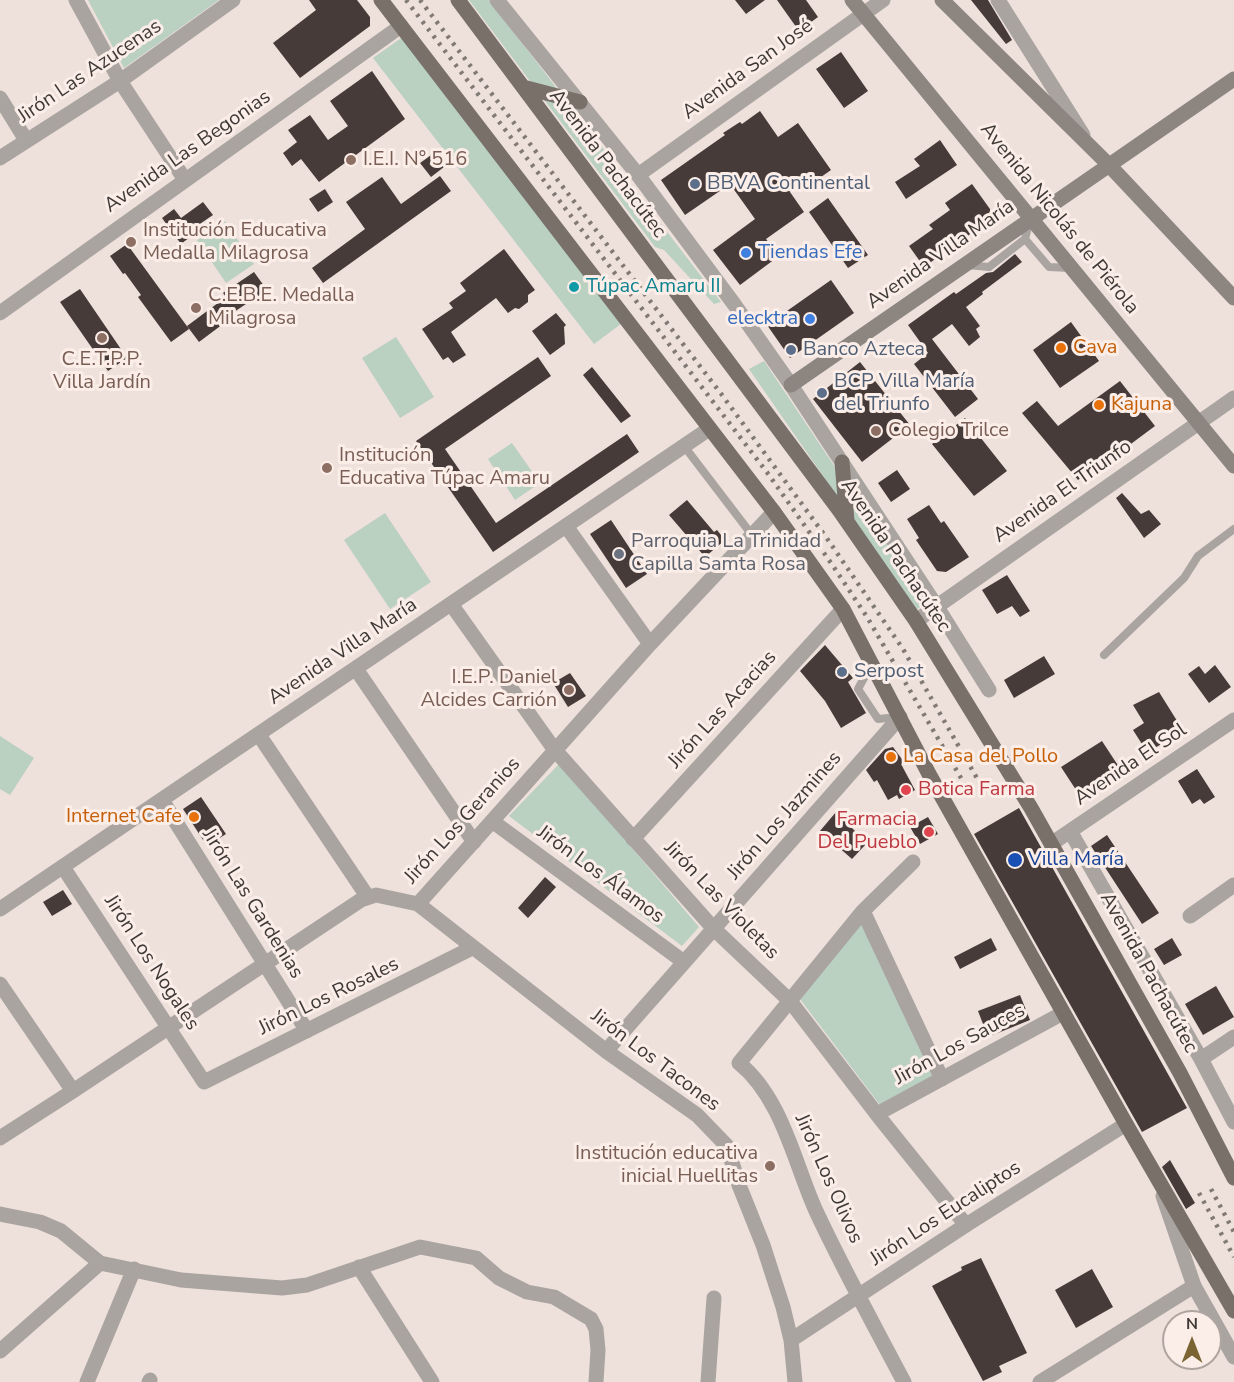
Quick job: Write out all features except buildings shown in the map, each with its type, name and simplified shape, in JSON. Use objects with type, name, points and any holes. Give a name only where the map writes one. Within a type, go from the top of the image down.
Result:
[{"type":"main road","points":[[381,0],[774,512],[843,609],[929,774],[1234,1311]]},
{"type":"main road","name":"Avenida Pachacútec","points":[[458,0],[847,521],[916,621],[1051,844],[1180,1073],[1234,1178]]},
{"type":"main road","name":"Avenida Nicolás de Piérola","points":[[852,0],[1234,466]]},
{"type":"main road","points":[[942,0],[1109,165],[1234,298]]},
{"type":"main road","name":"Avenida Villa María","points":[[791,385],[1234,78]]},
{"type":"main road","points":[[523,87],[580,102]]},
{"type":"main road","points":[[842,462],[847,521]]},
{"type":"street","points":[[76,0],[120,81],[185,180]]},
{"type":"street","name":"Jirón Las Azucenas","points":[[0,158],[120,81],[231,0]]},
{"type":"street","name":"Avenida Pachacútec","points":[[497,0],[638,175],[791,385],[989,690]]},
{"type":"street","name":"Avenida San José","points":[[638,175],[883,0]]},
{"type":"street","points":[[998,0],[1091,148]]},
{"type":"street","name":"Avenida Las Begonias","points":[[0,313],[401,26]]},
{"type":"street","points":[[0,98],[26,140]]},
{"type":"street","name":"Avenida El Triunfo","points":[[916,621],[1234,398]]},
{"type":"street","name":"Avenida Villa María","points":[[0,909],[709,429]]},
{"type":"street","name":"Jirón Los Geranios","points":[[368,896],[383,896],[417,904],[554,749],[774,512]]},
{"type":"street","points":[[566,526],[650,644]]},
{"type":"street","name":"Jirón Las Violetas","points":[[451,604],[554,749],[714,929],[790,1001],[966,1225]]},
{"type":"street","name":"Jirón Las Acacias","points":[[633,839],[843,609]]},
{"type":"street","points":[[356,669],[474,842]]},
{"type":"street","name":"Jirón Los Jazmines","points":[[606,1051],[900,717]]},
{"type":"street","name":"Avenida El Sol","points":[[1051,844],[1234,720]]},
{"type":"street","points":[[0,1138],[368,896],[259,735]]},
{"type":"street","name":"Jirón Las Gardenias","points":[[162,800],[307,1031]]},
{"type":"street","name":"Jirón Los Álamos","points":[[492,821],[684,962]]},
{"type":"street","name":"Avenida Pachacútec","points":[[1070,831],[1201,1059],[1234,1122]]},
{"type":"street","points":[[790,1001],[863,911],[913,862]]},
{"type":"street","name":"Jirón Los Nogales","points":[[63,867],[204,1082]]},
{"type":"street","points":[[1190,916],[1234,885]]},
{"type":"street","name":"Jirón Los Tacones","points":[[417,904],[606,1051],[697,1114],[727,1146],[783,1307],[791,1340],[795,1382]]},
{"type":"street","points":[[863,911],[942,1079]]},
{"type":"street","name":"Jirón Los Rosales","points":[[204,1082],[472,948]]},
{"type":"street","points":[[0,984],[73,1091]]},
{"type":"street","name":"Jirón Los Olivos","points":[[790,1001],[739,1063],[761,1086],[773,1107],[817,1212],[904,1382]]},
{"type":"street","name":"Jirón Los Sauces","points":[[877,1114],[1063,1013]]},
{"type":"street","points":[[1201,1059],[1234,1037]]},
{"type":"street","name":"Jirón Los Eucaliptos","points":[[791,1340],[966,1225],[1126,1124]]},
{"type":"street","points":[[1156,1176],[1194,1286],[1234,1357]]},
{"type":"street","points":[[0,1214],[40,1222],[61,1231],[100,1263],[181,1280],[282,1288],[307,1285],[420,1247],[476,1258],[499,1278],[527,1292],[554,1298],[591,1319],[596,1329],[598,1350],[596,1382]]},
{"type":"street","points":[[0,1351],[100,1263]]},
{"type":"street","points":[[359,1268],[432,1382]]},
{"type":"street","points":[[87,1382],[134,1269]]},
{"type":"street","points":[[1040,1382],[1194,1286]]},
{"type":"street","points":[[708,1382],[714,1298]]},
{"type":"lane","points":[[964,265],[989,267],[1025,239],[1030,218]]},
{"type":"lane","points":[[1025,239],[1049,267],[1071,268]]},
{"type":"lane","points":[[684,446],[752,535]]},
{"type":"lane","points":[[1104,655],[1185,578],[1198,556],[1234,529]]},
{"type":"lane","points":[[871,663],[858,690],[878,719],[900,717]]},
{"type":"green space","points":[[88,0],[219,0],[124,68]]},
{"type":"green space","points":[[469,0],[489,0],[721,302],[714,304],[664,250],[655,247]]},
{"type":"green space","points":[[404,36],[621,324],[594,344],[373,58]]},
{"type":"green space","points":[[225,221],[254,264],[226,283],[197,240]]},
{"type":"green space","points":[[396,337],[434,397],[400,418],[362,358]]},
{"type":"green space","points":[[764,361],[926,603],[916,610],[749,369]]},
{"type":"green space","points":[[512,443],[540,483],[515,500],[488,459]]},
{"type":"green space","points":[[385,513],[431,582],[390,609],[344,540]]},
{"type":"green space","points":[[0,736],[34,758],[10,795],[0,789]]},
{"type":"green space","points":[[560,763],[699,927],[682,946],[509,816]]},
{"type":"green space","points":[[862,922],[933,1077],[880,1105],[800,999]]},
{"type":"railway","points":[[406,0],[769,475],[867,617],[971,795]]},
{"type":"railway","points":[[420,0],[722,395],[826,537],[903,649],[982,787]]},
{"type":"railway","points":[[1211,1189],[1234,1232]]},
{"type":"railway","points":[[1199,1193],[1234,1257]]},
{"type":"place","name":"I.E.I. N° 516","points":[[351,160]]},
{"type":"place","name":"BBVA Continental","points":[[695,184]]},
{"type":"place","name":"Institución Educativa Medalla Milagrosa","points":[[131,242]]},
{"type":"place","name":"Tiendas Efe","points":[[746,253]]},
{"type":"place","name":"Túpac Amaru II","points":[[574,287]]},
{"type":"place","name":"C.E.B.E. Medalla Milagrosa","points":[[196,308]]},
{"type":"place","name":"elecktra","points":[[810,319]]},
{"type":"place","name":"C.E.T.P.P. Villa Jardín","points":[[102,338]]},
{"type":"place","name":"Cava","points":[[1061,348]]},
{"type":"place","name":"Banco Azteca","points":[[791,350]]},
{"type":"place","name":"BCP Villa María del Triunfo","points":[[822,393]]},
{"type":"place","name":"Kajuna","points":[[1099,405]]},
{"type":"place","name":"Colegio Trilce","points":[[876,431]]},
{"type":"place","name":"Institución Educativa Túpac Amaru","points":[[327,468]]},
{"type":"place","name":"Parroquia La Trinidad Capilla Samta Rosa","points":[[619,554]]},
{"type":"place","name":"Serpost","points":[[842,672]]},
{"type":"place","name":"I.E.P. Daniel Alcides Carrión","points":[[569,690]]},
{"type":"place","name":"La Casa del Pollo","points":[[891,757]]},
{"type":"place","name":"Botica Farma","points":[[906,790]]},
{"type":"place","name":"Internet Cafe","points":[[194,817]]},
{"type":"place","name":"Farmacia Del Pueblo","points":[[929,832]]},
{"type":"place","name":"Villa María","points":[[1015,860]]},
{"type":"place","name":"Institución educativa inicial Huellitas","points":[[770,1166]]}]
